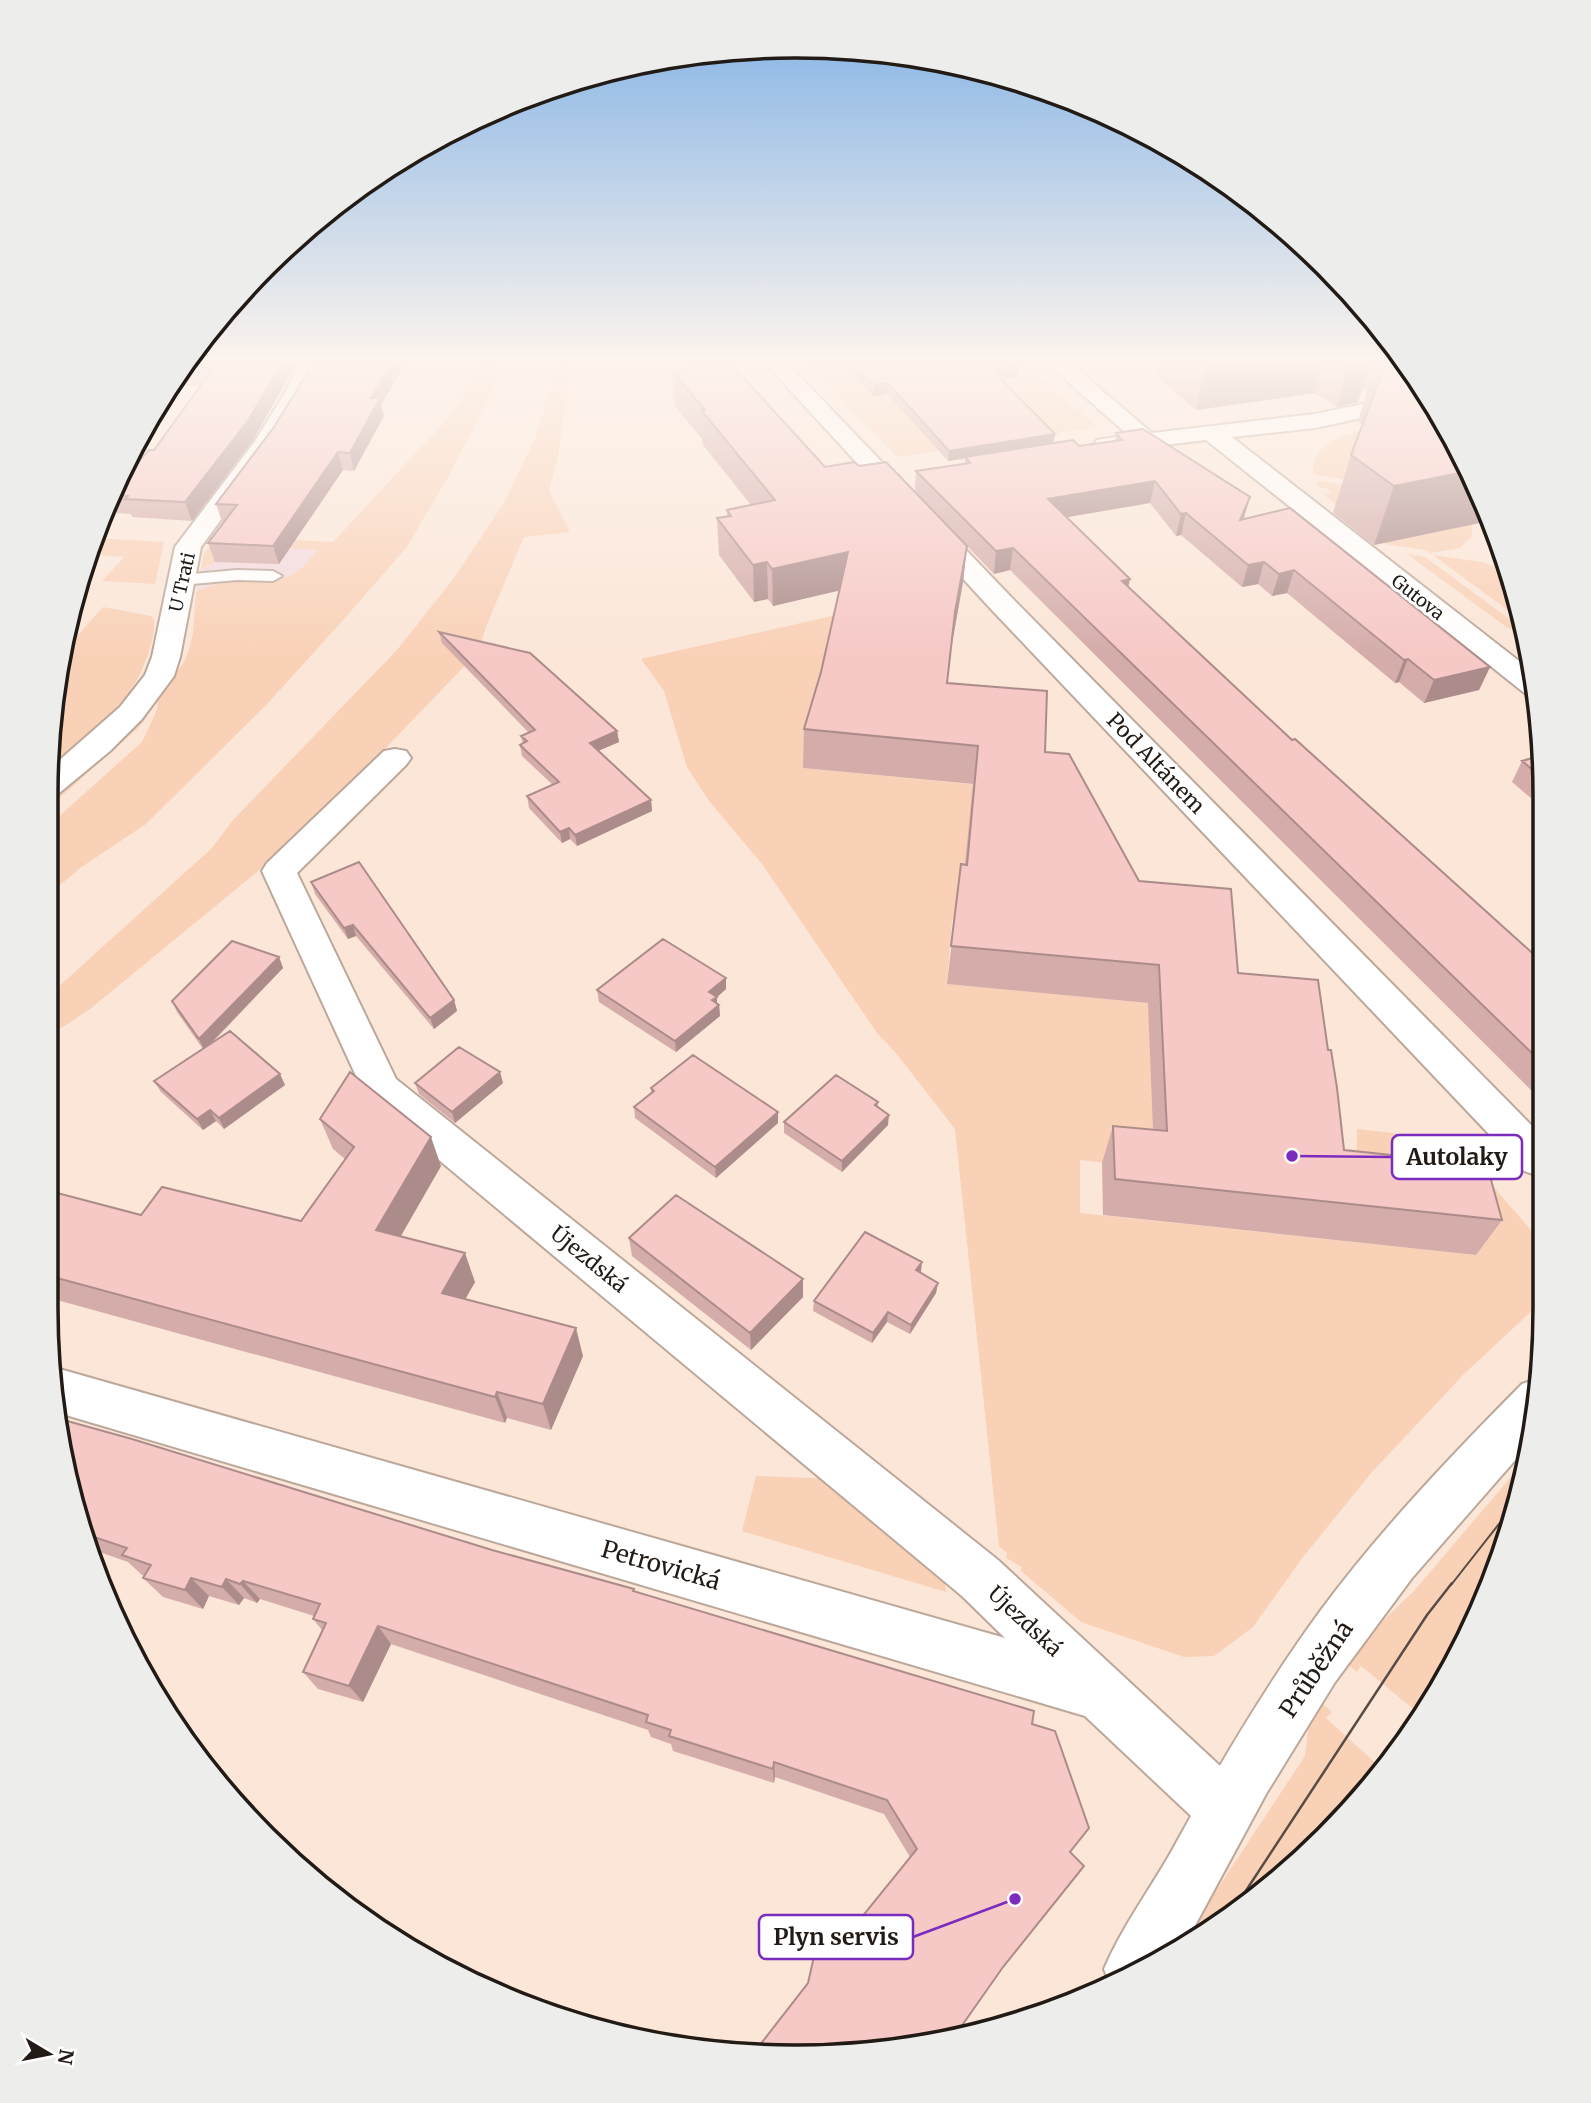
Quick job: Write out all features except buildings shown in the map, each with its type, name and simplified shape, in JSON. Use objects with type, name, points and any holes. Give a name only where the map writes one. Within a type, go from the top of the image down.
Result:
[{"type":"street","name":"U Trati","points":[[58,778],[99,744],[148,693],[159,676],[166,657],[188,547],[251,462]]},
{"type":"street","name":"Pod Altánem","points":[[882,462],[900,479],[1000,603],[1533,1153]]},
{"type":"street","name":"Gutova","points":[[1247,462],[1524,679]]},
{"type":"street","name":"Gutova","points":[[1281,462],[1281,475],[1300,505]]},
{"type":"street","name":"Újezdská","points":[[395,758],[278,871],[381,1088],[980,1578],[1101,1693]]},
{"type":"street","name":"Petrovická","points":[[63,1392],[1101,1693],[1226,1810]]},
{"type":"street","name":"Průběžná","points":[[1143,1957],[1156,1939],[1226,1810],[1316,1663],[1383,1572],[1472,1467],[1525,1414]]},
{"type":"lane","points":[[181,580],[237,575],[272,576]]},
{"type":"shaded area","points":[[407,462],[456,462],[406,548],[268,703],[146,824],[80,868],[58,887],[58,817],[142,742],[157,710],[158,697],[184,662],[189,650],[196,592],[230,582],[275,581],[303,567],[317,550],[227,545],[215,562],[201,569],[204,553],[220,536],[333,542]]},
{"type":"shaded area","points":[[524,462],[557,462],[549,491],[570,532],[524,537],[478,652],[379,755],[257,872],[90,1009],[58,1030],[58,987],[212,848],[233,820],[397,650],[454,578],[505,501]]},
{"type":"shaded area","points":[[1354,462],[1346,480],[1313,474],[1314,463]]},
{"type":"shaded area","points":[[1319,481],[1344,485],[1374,522],[1397,540],[1472,524],[1472,536],[1460,548],[1430,553],[1385,544],[1324,494],[1331,493],[1328,488],[1320,488],[1317,483]]},
{"type":"shaded area","points":[[104,539],[164,542],[155,584],[102,581],[124,557],[98,555]]},
{"type":"shaded area","points":[[227,545],[317,549],[306,567],[276,583],[230,582],[196,592],[201,569],[215,562]]},
{"type":"shaded area","points":[[1407,554],[1425,557],[1512,621],[1513,628],[1509,629]]},
{"type":"shaded area","points":[[1433,555],[1482,562],[1497,567],[1510,612]]},
{"type":"shaded area","points":[[103,607],[151,616],[154,620],[147,657],[130,692],[106,722],[59,762],[64,699],[75,638]]},
{"type":"shaded area","points":[[872,607],[809,739],[803,768],[1000,787],[952,921],[947,984],[1180,1006],[1212,1175],[1080,1160],[1080,1213],[1476,1255],[1356,1190],[1357,1129],[1452,1140],[1533,1232],[1533,1310],[1464,1374],[1372,1472],[1303,1557],[1253,1627],[1214,1656],[1184,1657],[1081,1622],[1021,1571],[1022,1567],[1006,1558],[1007,1553],[999,1546],[955,1129],[896,1053],[877,1033],[762,864],[709,801],[687,767],[664,691],[641,659]]},
{"type":"shaded area","points":[[149,705],[147,717],[139,727],[58,799],[58,791],[97,758]]},
{"type":"shaded area","points":[[1514,1474],[1494,1545],[1477,1590],[1457,1634],[1414,1709],[1361,1666],[1357,1672],[1342,1660],[1414,1591]]},
{"type":"shaded area","points":[[756,1476],[839,1479],[943,1570],[946,1592],[742,1531]]},
{"type":"shaded area","points":[[1316,1698],[1332,1712],[1326,1718],[1376,1763],[1317,1829],[1282,1862],[1245,1893],[1190,1930],[1305,1756],[1311,1705]]},
{"type":"tram line","points":[[1451,1585],[1501,1521]]},
{"type":"tram line","points":[[1244,1894],[1427,1615],[1452,1583]]},
{"type":"place","name":"Autolaky","points":[[1292,1156]]},
{"type":"place","name":"Plyn servis","points":[[1015,1899]]}]
